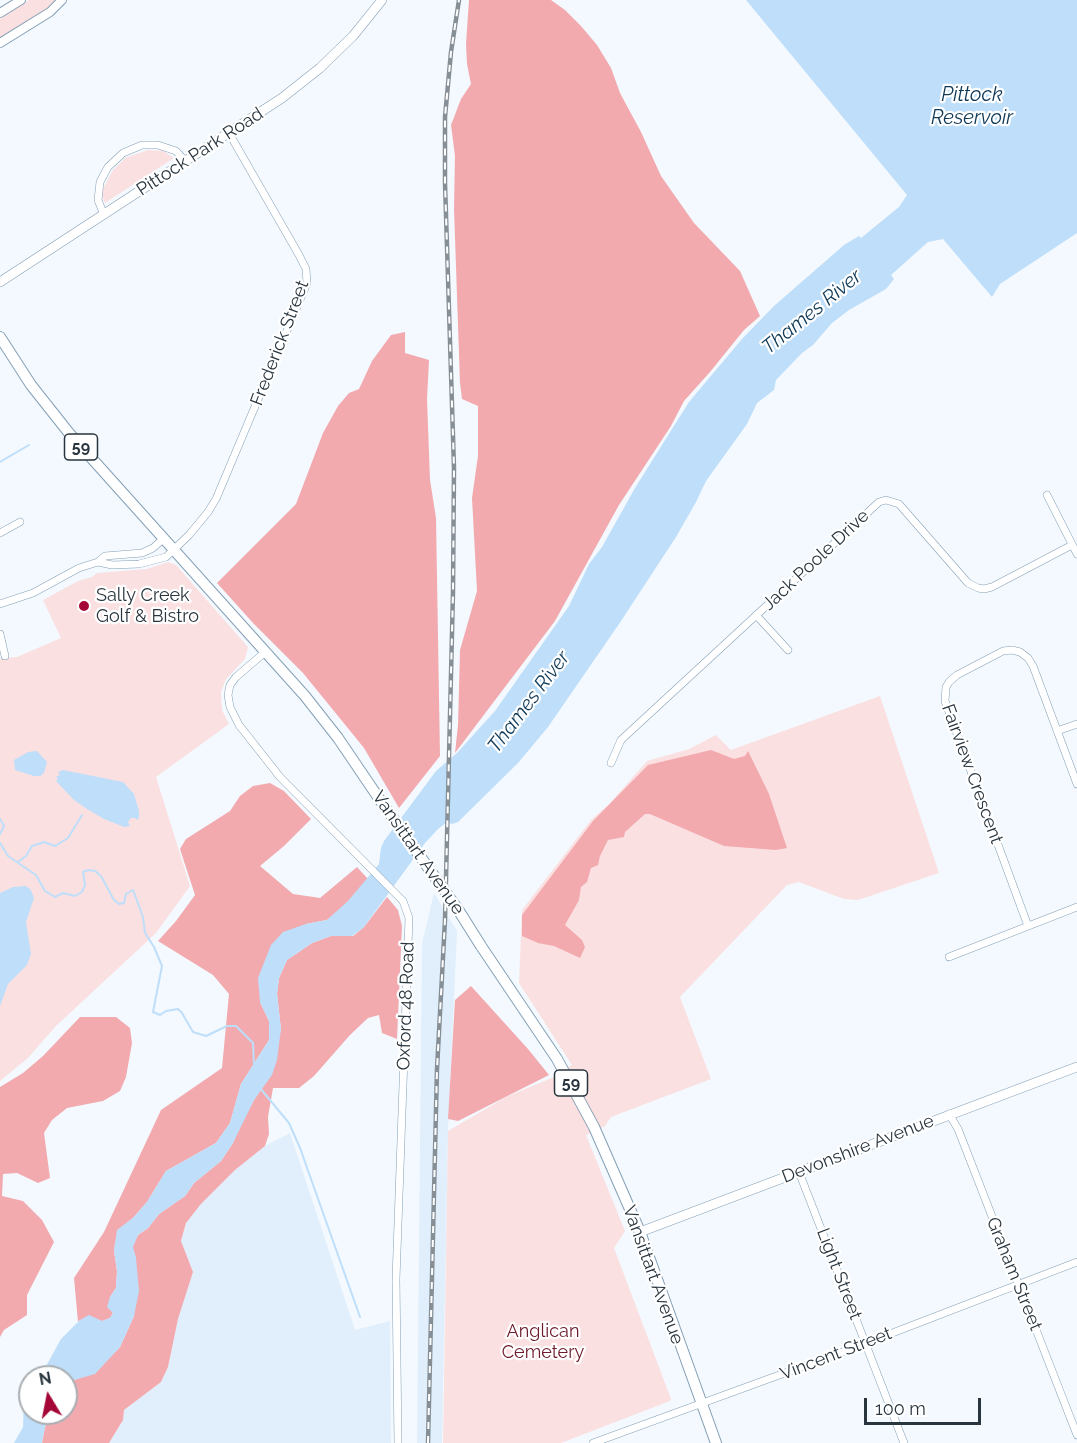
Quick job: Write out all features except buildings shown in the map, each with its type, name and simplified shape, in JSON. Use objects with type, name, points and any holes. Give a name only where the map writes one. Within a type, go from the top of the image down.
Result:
[{"type":"main road","name":"Pittock Park Road","points":[[0,282],[282,98],[320,68],[353,36],[382,0]]},
{"type":"main road","name":"Vansittart Avenue","points":[[0,337],[31,385],[69,433],[325,722],[459,911],[557,1059],[582,1102],[639,1232],[716,1443]]},
{"type":"main road","name":"Devonshire Avenue","points":[[639,1232],[1077,1067]]},
{"type":"street","points":[[0,13],[21,0]]},
{"type":"street","points":[[0,43],[50,12],[62,0]]},
{"type":"street","name":"Frederick Street","points":[[172,550],[202,520],[216,499],[308,279],[306,268],[299,255],[229,133]]},
{"type":"street","points":[[104,215],[98,200],[100,182],[108,167],[123,153],[142,146],[158,145],[176,151],[186,162]]},
{"type":"street","points":[[1047,495],[1077,554]]},
{"type":"street","name":"Jack Poole Drive","points":[[611,763],[621,740],[879,502],[886,500],[899,504],[968,583],[978,588],[992,587],[1072,545]]},
{"type":"street","points":[[0,533],[20,522]]},
{"type":"street","points":[[0,604],[33,593],[79,568],[98,562],[105,556],[142,553],[153,548],[163,539]]},
{"type":"street","points":[[98,562],[112,565],[148,563],[166,557],[172,550]]},
{"type":"street","points":[[756,615],[788,650]]},
{"type":"street","points":[[0,634],[5,656]]},
{"type":"street","name":"Fairview Crescent","points":[[1028,926],[945,701],[946,687],[956,675],[995,655],[1012,650],[1020,652],[1033,665],[1077,784]]},
{"type":"street","name":"Oxford 48 Road","points":[[264,653],[230,685],[228,695],[230,707],[239,725],[280,777],[403,901],[409,918],[396,1258],[398,1443]]},
{"type":"street","points":[[1057,731],[1077,724]]},
{"type":"street","points":[[949,957],[1077,907]]},
{"type":"street","name":"Graham Street","points":[[949,1114],[958,1129],[1077,1435]]},
{"type":"street","name":"Light Street","points":[[799,1172],[904,1443]]},
{"type":"street","name":"Vincent Street","points":[[593,1443],[866,1343],[1077,1262]]},
{"type":"shaded area","points":[[469,0],[551,0],[581,26],[597,45],[611,68],[620,93],[661,176],[694,223],[740,271],[760,316],[744,330],[684,401],[671,426],[619,505],[555,621],[455,753],[460,650],[477,591],[472,498],[478,456],[478,406],[462,399],[460,383],[454,209],[455,156],[451,125],[461,99],[471,84],[466,44]]},
{"type":"shaded area","points":[[405,332],[405,353],[429,360],[427,399],[430,480],[436,518],[440,756],[399,808],[364,748],[303,673],[217,583],[296,504],[323,433],[338,406],[349,393],[359,389],[372,361],[391,335]]},
{"type":"shaded area","points":[[711,750],[734,759],[745,756],[748,751],[769,794],[787,848],[776,850],[724,846],[650,814],[645,814],[625,832],[624,837],[608,840],[598,865],[591,868],[587,882],[581,887],[579,900],[565,925],[582,940],[585,947],[580,958],[554,946],[538,943],[522,936],[522,915],[593,821],[648,765]]},
{"type":"shaded area","points":[[270,783],[284,791],[311,819],[260,866],[293,894],[320,898],[357,867],[368,879],[345,905],[327,920],[306,924],[260,1002],[269,1021],[269,1040],[241,1084],[230,1123],[216,1143],[166,1171],[147,1202],[118,1230],[114,1250],[117,1271],[116,1288],[110,1297],[113,1313],[110,1318],[102,1321],[80,1320],[78,1322],[74,1278],[104,1232],[161,1110],[222,1068],[229,994],[213,975],[158,941],[195,895],[180,849],[186,839],[230,811],[240,796],[253,786]]},
{"type":"shaded area","points":[[434,893],[457,931],[448,1131],[442,1443],[417,1443],[422,944]]},
{"type":"shaded area","points":[[387,897],[398,910],[402,926],[397,1039],[382,1033],[379,1015],[368,1018],[314,1076],[299,1088],[273,1088],[268,1117],[269,1134],[265,1146],[235,1170],[201,1204],[186,1223],[181,1241],[193,1272],[178,1319],[168,1367],[161,1382],[124,1410],[123,1420],[109,1443],[42,1443],[46,1425],[78,1425],[78,1379],[95,1373],[120,1347],[134,1316],[136,1258],[132,1247],[138,1235],[148,1228],[159,1214],[185,1196],[194,1183],[221,1161],[233,1143],[242,1121],[261,1088],[281,1030],[277,994],[279,978],[287,960],[312,943],[331,936],[353,936],[364,927]]},
{"type":"shaded area","points":[[471,986],[549,1075],[458,1121],[448,1119],[455,1000]]},
{"type":"shaded area","points":[[80,1017],[116,1017],[130,1028],[132,1043],[126,1077],[120,1091],[103,1101],[67,1108],[52,1120],[44,1133],[50,1178],[38,1183],[17,1173],[3,1174],[2,1196],[23,1201],[42,1220],[54,1242],[27,1295],[27,1315],[4,1330],[0,1337],[0,1087],[23,1073],[43,1056]]},
{"type":"shaded area","points":[[290,1133],[355,1330],[390,1321],[391,1443],[109,1443],[123,1420],[124,1410],[161,1382],[168,1367],[178,1319],[193,1272],[181,1241],[187,1222],[201,1204],[235,1170],[265,1146]]},
{"type":"green space","points":[[29,0],[57,0],[0,39],[0,19]]},
{"type":"green space","points":[[148,150],[163,151],[174,158],[105,203],[102,196],[103,189],[113,170],[125,158]]},
{"type":"green space","points":[[168,562],[176,565],[248,647],[245,659],[226,679],[221,692],[222,710],[229,724],[156,777],[190,886],[156,933],[56,1026],[28,1058],[0,1081],[0,659],[17,657],[61,638],[43,600],[97,573],[147,569]]},
{"type":"green space","name":"Anglican Cemetery","points":[[880,696],[939,873],[858,900],[844,899],[799,882],[787,885],[680,997],[711,1079],[611,1117],[605,1126],[586,1135],[625,1231],[614,1248],[670,1401],[561,1443],[443,1443],[448,1131],[506,1097],[554,1077],[572,1065],[519,983],[522,910],[591,820],[610,803],[647,761],[689,749],[716,735],[731,750]]},
{"type":"water","points":[[746,0],[1077,0],[1077,233],[1000,284],[992,297],[943,239],[928,242],[891,275],[894,279],[886,289],[849,310],[832,323],[813,345],[776,380],[774,390],[757,403],[747,424],[706,481],[676,537],[619,624],[548,727],[518,763],[458,822],[452,824],[447,822],[438,829],[425,843],[364,927],[352,936],[331,936],[312,943],[287,960],[279,978],[277,994],[281,1029],[277,1060],[272,1075],[254,1100],[233,1143],[221,1161],[194,1183],[185,1196],[159,1214],[148,1228],[138,1235],[133,1247],[139,1291],[134,1316],[120,1347],[95,1374],[78,1379],[78,1365],[47,1365],[61,1339],[80,1320],[89,1315],[102,1321],[110,1318],[113,1313],[107,1307],[116,1288],[117,1271],[114,1250],[117,1230],[133,1218],[147,1202],[166,1171],[216,1143],[230,1123],[241,1084],[269,1040],[269,1021],[260,1002],[258,978],[271,945],[283,932],[327,920],[348,901],[379,864],[384,841],[436,771],[457,753],[495,711],[569,606],[589,564],[602,547],[635,488],[689,402],[742,339],[774,306],[844,245],[859,236],[861,238],[899,207],[907,195]]},
{"type":"water","points":[[37,751],[47,762],[44,773],[34,776],[15,770],[14,760],[28,752]]},
{"type":"water","points":[[63,770],[123,782],[134,794],[139,818],[137,820],[131,818],[128,822],[130,826],[124,827],[87,809],[74,800],[56,781],[58,779],[56,777],[60,775],[58,772]]},
{"type":"water","points":[[26,886],[31,890],[34,898],[26,922],[31,954],[27,965],[8,984],[0,1006],[0,893],[13,887]]},
{"type":"water","points":[[23,1425],[46,1425],[42,1443],[14,1443]]},
{"type":"waterway","points":[[0,462],[29,445]]},
{"type":"waterway","points":[[18,862],[26,856],[32,846],[44,842],[55,846],[68,838],[82,815]]},
{"type":"waterway","points":[[0,819],[4,826],[0,834]]},
{"type":"waterway","points":[[0,843],[8,856],[36,875],[45,891],[55,897],[63,893],[75,896],[82,892],[85,885],[83,872],[88,870],[95,871],[101,876],[114,900],[119,904],[124,903],[126,894],[133,890],[143,917],[145,933],[162,966],[153,1012],[160,1015],[166,1011],[178,1009],[193,1032],[206,1036],[227,1026],[236,1026],[253,1043],[254,1065]]},
{"type":"waterway","points":[[260,1088],[289,1123],[300,1148],[360,1317]]},
{"type":"railway","points":[[428,1443],[437,1069],[445,920],[453,592],[454,468],[445,117],[459,0]]},
{"type":"place","name":"Sally Creek Golf & Bistro","points":[[84,606]]},
{"type":"water label","name":"Pittock Reservoir","points":[[972,106]]},
{"type":"water label","name":"Thames River","points":[[812,312]]},
{"type":"water label","name":"Thames River","points":[[529,702]]}]
